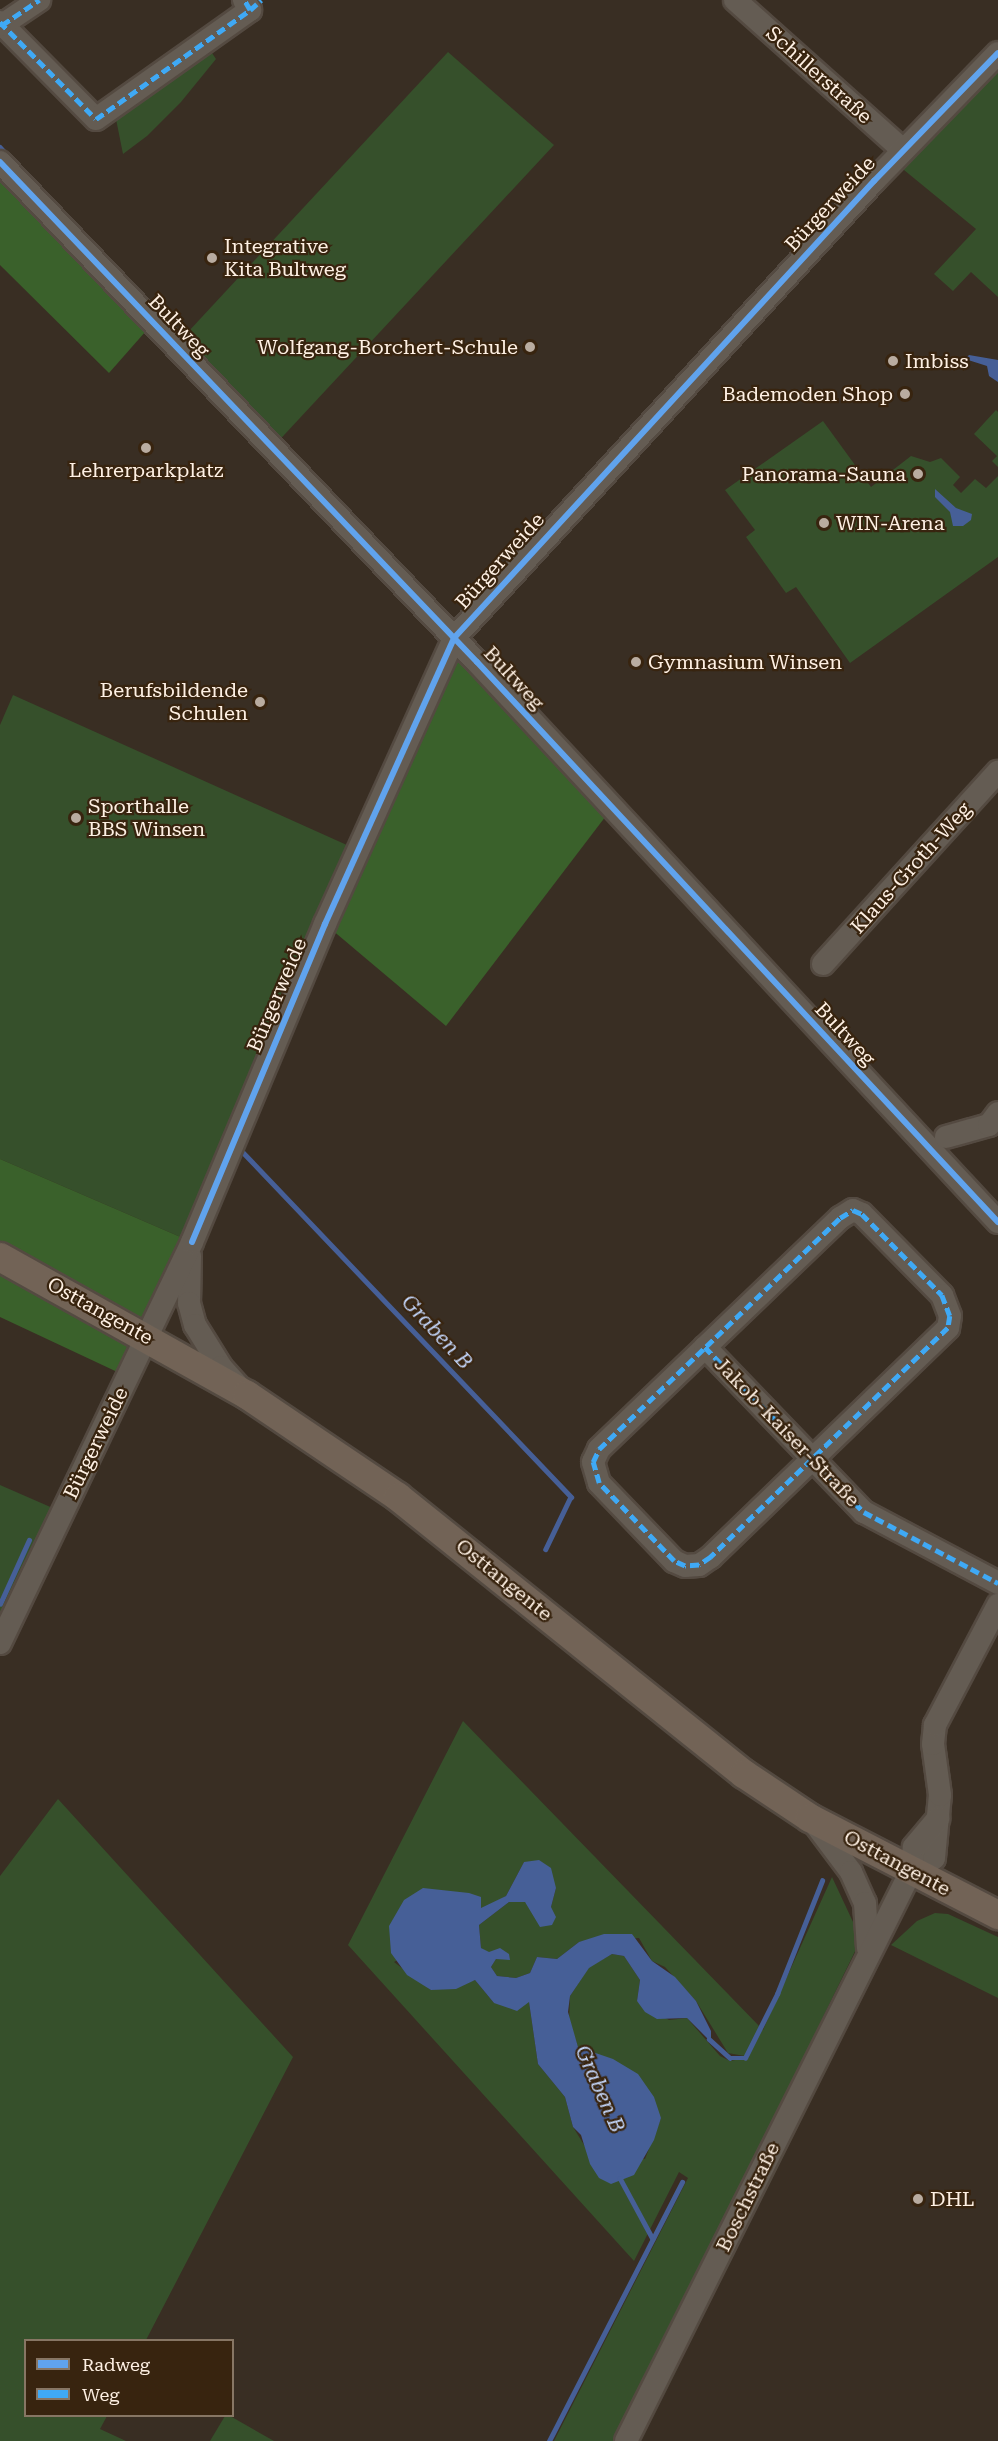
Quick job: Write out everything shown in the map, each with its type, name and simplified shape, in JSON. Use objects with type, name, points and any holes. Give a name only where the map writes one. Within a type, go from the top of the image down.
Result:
[{"type":"main road","name":"Osttangente","points":[[0,1257],[147,1337],[247,1395],[417,1511],[736,1768],[810,1818],[998,1915]]},
{"type":"street","points":[[39,0],[1,23],[96,119],[251,3]]},
{"type":"street","name":"Schillerstraße","points":[[735,0],[903,150]]},
{"type":"street","name":"Bürgerweide","points":[[0,1643],[192,1242],[325,924],[454,638],[903,150],[998,53]]},
{"type":"street","name":"Bultweg","points":[[0,162],[454,638],[998,1221]]},
{"type":"street","name":"Klaus-Groth-Weg","points":[[824,963],[998,772]]},
{"type":"street","points":[[946,1137],[989,1125],[998,1113]]},
{"type":"street","points":[[854,1210],[862,1214],[942,1295],[950,1316],[941,1337],[812,1459],[699,1565],[685,1566],[674,1562],[606,1491],[593,1473],[593,1462],[599,1449],[705,1347],[854,1210]]},
{"type":"street","name":"Bürgerweide","points":[[192,1242],[189,1303],[195,1325],[221,1368],[247,1395]]},
{"type":"street","name":"Jakob-Kaiser-Straße","points":[[705,1347],[864,1512],[998,1583]]},
{"type":"street","name":"Boschstraße","points":[[626,2441],[868,1952],[911,1871],[914,1847],[938,1818],[940,1795],[933,1744],[935,1725],[998,1605]]},
{"type":"street","name":"Boschstraße","points":[[810,1818],[851,1872],[865,1903],[868,1952]]},
{"type":"green space","points":[[210,50],[216,59],[181,102],[147,136],[123,154],[115,114]]},
{"type":"green space","points":[[448,52],[554,145],[272,448],[175,346]]},
{"type":"green space","points":[[998,53],[998,297],[971,272],[953,291],[934,274],[976,229],[893,161]]},
{"type":"green space","points":[[0,162],[153,323],[109,373],[0,265]]},
{"type":"green space","points":[[996,410],[998,412],[998,467],[992,461],[997,456],[974,434]]},
{"type":"green space","points":[[823,421],[871,487],[911,456],[930,462],[941,458],[960,477],[953,485],[961,493],[975,479],[986,488],[998,476],[998,557],[850,663],[796,587],[786,593],[746,537],[755,530],[725,490]]},
{"type":"green space","points":[[454,638],[612,808],[446,1026],[325,924]]},
{"type":"green space","points":[[13,695],[358,850],[192,1242],[0,1159],[0,725]]},
{"type":"green space","points":[[0,1159],[192,1242],[128,1377],[0,1317]]},
{"type":"green space","points":[[0,1485],[55,1509],[0,1629]]},
{"type":"green space","points":[[463,1721],[763,2030],[832,1877],[861,1939],[617,2441],[554,2441],[688,2178],[679,2172],[634,2261],[348,1945]],"holes":[[[524,1862],[556,1888],[551,1907],[533,1910],[525,1902],[509,1902],[479,1925],[481,1948],[496,1959],[491,1967],[497,1976],[516,1978],[530,1973],[537,1957],[557,1959],[579,1942],[639,1938],[652,1961],[665,1967],[696,2001],[728,2053],[750,2057],[730,2061],[720,2056],[687,2018],[669,2020],[637,2001],[640,1980],[624,1956],[612,1954],[589,1967],[570,1996],[569,2022],[578,2047],[661,2118],[645,2159],[586,2148],[573,2127],[565,2097],[538,2064],[529,2002],[494,2003],[475,1980],[431,1990],[394,1962],[506,1896]]]},
{"type":"green space","points":[[58,1799],[293,2057],[147,2339],[24,2339],[24,2417],[106,2417],[100,2429],[126,2441],[0,2441],[0,1876]]},
{"type":"green space","points":[[935,1913],[948,1914],[998,1937],[998,1998],[891,1945],[917,1921]]},
{"type":"green space","points":[[224,2417],[232,2417],[274,2441],[210,2441]]},
{"type":"water","points":[[969,355],[998,360],[998,382],[989,376],[987,366],[965,359]]},
{"type":"water","points":[[935,489],[956,508],[972,514],[971,520],[963,526],[953,526],[950,512],[935,497]]},
{"type":"water","points":[[539,1860],[551,1868],[556,1888],[551,1907],[556,1917],[552,1925],[540,1927],[525,1902],[509,1902],[479,1925],[481,1948],[489,1952],[500,1948],[509,1954],[510,1960],[496,1959],[491,1967],[497,1976],[516,1978],[530,1973],[537,1957],[557,1959],[579,1942],[604,1934],[632,1934],[652,1961],[675,1977],[696,2001],[711,2031],[711,2042],[687,2018],[657,2019],[645,2012],[637,2001],[640,1980],[624,1956],[612,1954],[589,1968],[570,1996],[568,2012],[578,2047],[613,2059],[638,2074],[654,2097],[661,2118],[654,2140],[634,2175],[611,2184],[599,2178],[590,2164],[581,2135],[573,2127],[565,2097],[538,2064],[529,2002],[517,2011],[494,2003],[475,1980],[456,1989],[431,1990],[407,1975],[391,1953],[389,1926],[404,1900],[423,1888],[469,1893],[481,1897],[481,1908],[506,1896],[524,1862]]},
{"type":"waterway","points":[[0,147],[8,156]]},
{"type":"waterway","name":"Graben B","points":[[239,1148],[571,1497],[546,1549]]},
{"type":"waterway","points":[[0,1604],[29,1540]]},
{"type":"waterway","name":"Graben B","points":[[709,2039],[730,2058],[745,2058],[777,1994],[822,1881]]},
{"type":"waterway","name":"Graben B","points":[[620,2178],[653,2239]]},
{"type":"waterway","name":"Graben B","points":[[549,2441],[682,2182]]},
{"type":"marked path","points":[[2,25],[39,0]]},
{"type":"marked path","points":[[0,22],[96,119],[250,10],[244,0]]},
{"type":"marked path","points":[[250,10],[261,0]]},
{"type":"marked path","points":[[853,1210],[862,1214],[942,1295],[950,1316],[948,1328],[711,1557],[699,1565],[685,1566],[674,1561],[599,1483],[593,1462],[599,1449],[840,1218],[853,1210]]},
{"type":"marked path","points":[[705,1347],[864,1512],[998,1583]]},
{"type":"cycle path","points":[[192,1242],[325,924],[454,638],[874,181],[998,53]]},
{"type":"cycle path","points":[[0,162],[477,662],[998,1222]]},
{"type":"place","name":"Integrative Kita Bultweg","points":[[212,258]]},
{"type":"place","name":"Wolfgang-Borchert-Schule","points":[[530,347]]},
{"type":"place","name":"Imbiss","points":[[893,361]]},
{"type":"place","name":"Bademoden Shop","points":[[905,394]]},
{"type":"place","name":"Lehrerparkplatz","points":[[146,448]]},
{"type":"place","name":"Panorama-Sauna","points":[[918,474]]},
{"type":"place","name":"WIN-Arena","points":[[824,523]]},
{"type":"place","name":"Gymnasium Winsen","points":[[636,662]]},
{"type":"place","name":"Berufsbildende Schulen","points":[[260,702]]},
{"type":"place","name":"Sporthalle BBS Winsen","points":[[76,818]]},
{"type":"place","name":"DHL","points":[[918,2199]]}]
